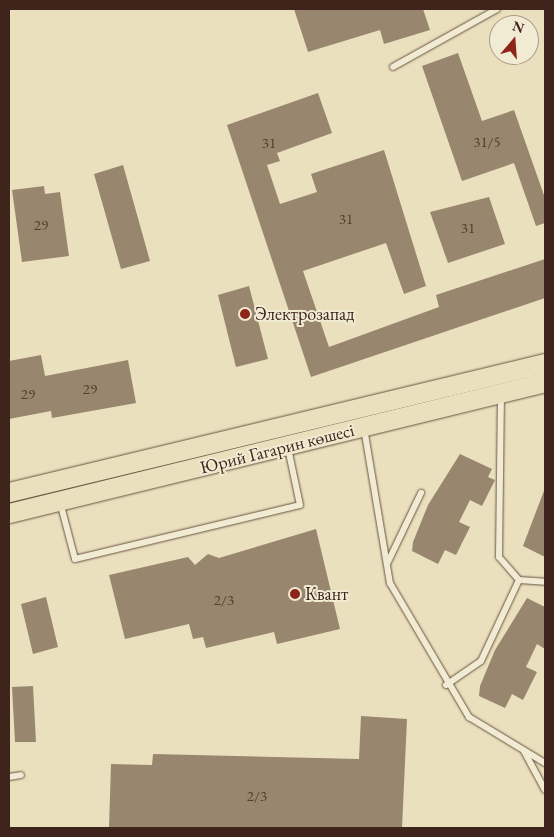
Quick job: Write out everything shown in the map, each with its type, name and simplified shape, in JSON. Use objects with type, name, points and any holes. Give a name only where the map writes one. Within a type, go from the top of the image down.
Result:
[{"type":"main road","name":"Юрий Гагарин көшесі","points":[[9,492],[545,363]]},
{"type":"main road","name":"Юрий Гагарин көшесі","points":[[9,513],[288,448],[545,382]]},
{"type":"lane","points":[[393,67],[498,9]]},
{"type":"lane","points":[[501,393],[499,557],[519,580],[545,582]]},
{"type":"lane","points":[[362,407],[390,583],[446,685],[469,717],[545,763]]},
{"type":"lane","points":[[60,501],[75,558],[84,556],[300,505],[288,448]]},
{"type":"lane","points":[[387,565],[420,493]]},
{"type":"lane","points":[[446,685],[481,661],[519,580]]},
{"type":"lane","points":[[524,750],[545,790]]},
{"type":"lane","points":[[9,777],[21,775]]},
{"type":"building","points":[[294,9],[423,9],[430,30],[384,44],[380,30],[308,52]]},
{"type":"building","points":[[458,53],[482,121],[514,110],[545,198],[545,223],[536,226],[514,163],[462,181],[422,66]]},
{"type":"building","points":[[318,93],[332,133],[277,153],[280,161],[267,165],[280,204],[317,192],[311,174],[384,150],[426,286],[404,294],[386,243],[303,271],[329,347],[439,307],[436,295],[545,259],[545,298],[311,377],[227,125]]},
{"type":"building","points":[[123,165],[150,261],[121,269],[94,174]]},
{"type":"building","points":[[44,186],[45,194],[60,192],[69,256],[22,262],[12,190]]},
{"type":"building","points":[[489,197],[505,244],[448,263],[430,212]]},
{"type":"building","points":[[249,286],[268,359],[236,367],[218,295]]},
{"type":"building","points":[[41,355],[45,376],[128,360],[136,403],[52,418],[51,411],[9,419],[9,361]]},
{"type":"building","points":[[460,454],[492,469],[488,477],[495,480],[482,506],[470,500],[459,522],[470,527],[456,555],[445,550],[438,564],[412,551],[413,542],[428,505]]},
{"type":"building","points":[[545,488],[545,557],[523,546]]},
{"type":"building","points":[[316,529],[340,629],[277,644],[274,632],[206,648],[203,637],[193,639],[189,624],[125,639],[109,575],[188,557],[195,565],[208,554],[219,558]]},
{"type":"building","points":[[46,597],[58,647],[33,654],[21,604]]},
{"type":"building","points":[[527,598],[545,607],[545,649],[537,644],[526,667],[537,672],[523,700],[512,694],[505,708],[479,696],[480,686],[495,650]]},
{"type":"building","points":[[33,686],[36,742],[15,742],[12,687]]},
{"type":"building","points":[[361,716],[407,719],[402,828],[109,828],[111,764],[152,765],[153,754],[359,759]]},
{"type":"place","name":"Электрозапад","points":[[245,314]]},
{"type":"place","name":"Квант","points":[[295,594]]}]
